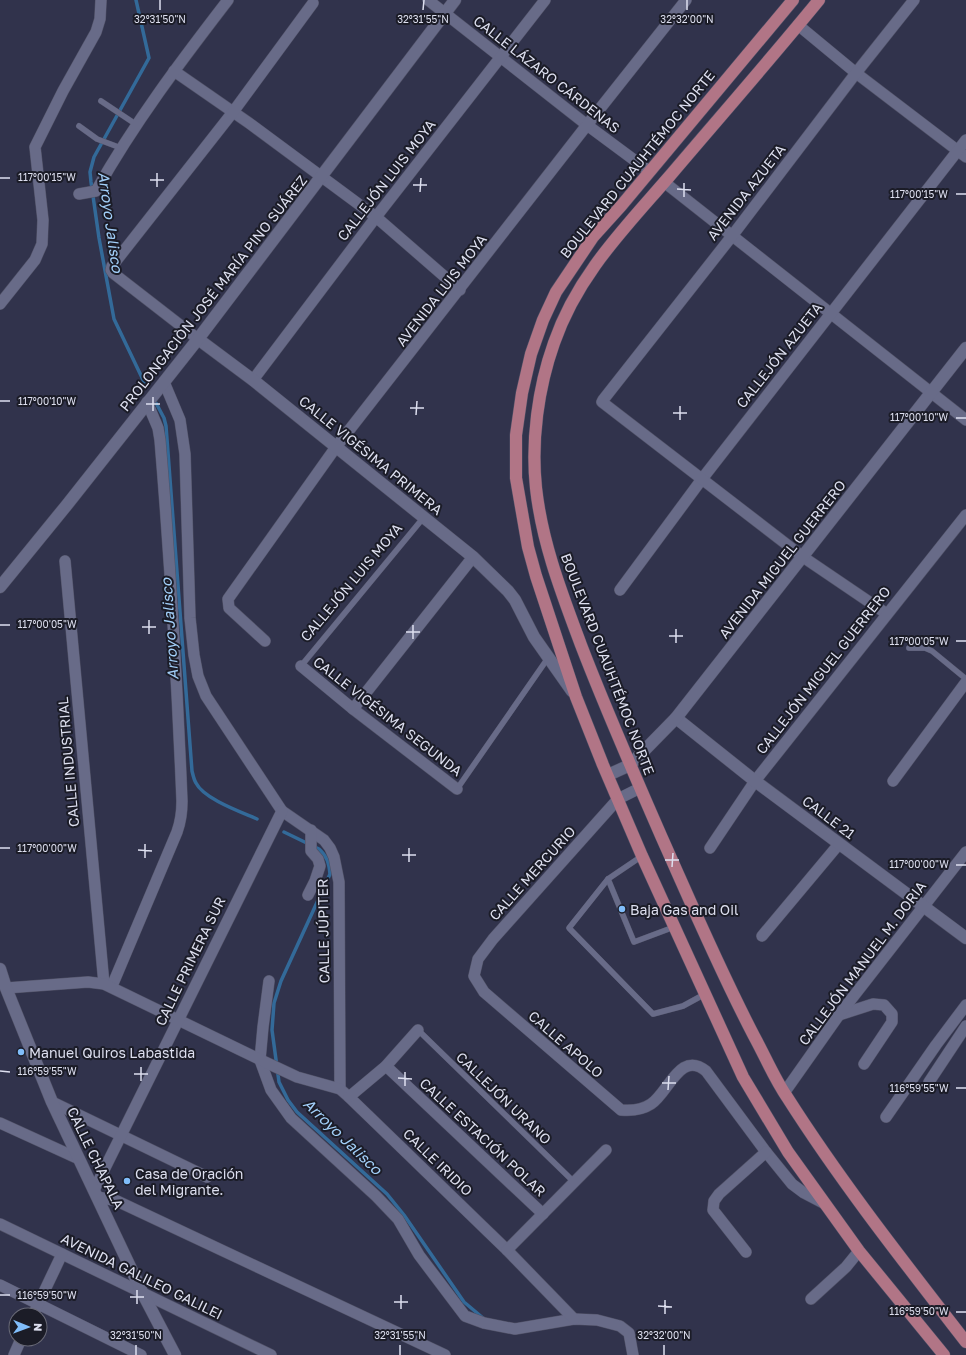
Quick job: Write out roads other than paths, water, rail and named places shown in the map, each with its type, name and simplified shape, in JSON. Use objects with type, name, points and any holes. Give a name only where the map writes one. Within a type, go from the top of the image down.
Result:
[{"type":"main road","name":"BOULEVARD CUAUHTÉMOC NORTE","points":[[793,0],[621,206],[593,237],[556,292],[543,320],[531,354],[522,393],[516,435],[516,478],[528,547],[536,576],[576,697],[642,856],[743,1077],[788,1152],[825,1204],[859,1251],[944,1355]]},
{"type":"main road","name":"BOULEVARD CUAUHTÉMOC NORTE","points":[[819,0],[664,182],[628,222],[589,272],[574,297],[554,342],[543,379],[537,414],[535,457],[536,486],[545,539],[556,577],[607,711],[735,999],[784,1093],[836,1171],[965,1336]]},
{"type":"street","points":[[0,304],[35,260],[42,244],[43,220],[35,147],[63,91],[96,32],[100,19],[101,0]]},
{"type":"street","points":[[87,193],[122,148],[174,71],[228,0]]},
{"type":"street","name":"CALLE LÁZARO CÁRDENAS","points":[[428,0],[587,125],[649,171]]},
{"type":"street","name":"PROLONGACIÒN JOSÉ MARÍA PINO SUÁREZ","points":[[0,587],[198,339],[455,0]]},
{"type":"street","name":"CALLEJÓN LUIS MOYA","points":[[253,380],[376,217],[545,0]]},
{"type":"street","name":"AVENIDA LUIS MOYA","points":[[265,641],[228,608],[228,599],[336,448],[686,0]]},
{"type":"street","name":"AVENIDA AZUETA","points":[[702,479],[602,402],[602,400],[732,236],[856,73],[914,0]]},
{"type":"street","points":[[233,112],[313,3]]},
{"type":"street","points":[[798,26],[856,73],[962,153]]},
{"type":"street","points":[[174,71],[233,112],[376,217],[460,290]]},
{"type":"street","name":"CALLE VIGÉSIMA PRIMERA","points":[[233,112],[112,266],[111,270],[198,339],[253,380],[473,557],[508,591],[515,600],[534,637],[576,697]]},
{"type":"street","name":"CALLEJÓN AZUETA","points":[[620,590],[702,479],[830,314],[962,153],[966,140]]},
{"type":"street","points":[[664,182],[966,420]]},
{"type":"street","name":"AVENIDA MIGUEL GUERRERO","points":[[608,775],[630,765],[676,718],[966,348]]},
{"type":"street","name":"CALLE JÚPITER","points":[[164,382],[180,420],[185,454],[190,618],[198,676],[206,696],[282,811],[311,834],[324,840],[334,857],[339,882],[340,1089]]},
{"type":"street","points":[[6,988],[88,982],[108,985],[181,822],[182,812],[175,656],[168,538],[160,440],[158,428],[147,402]]},
{"type":"street","points":[[702,479],[803,557],[887,614]]},
{"type":"street","name":"CALLEJÓN MIGUEL GUERRERO","points":[[710,848],[755,781],[966,515]]},
{"type":"street","points":[[353,709],[473,557]]},
{"type":"street","name":"CALLE INDUSTRIAL","points":[[65,562],[108,985]]},
{"type":"street","name":"CALLE VIGÉSIMA SEGUNDA","points":[[301,666],[353,709],[457,789]]},
{"type":"street","points":[[892,781],[966,682]]},
{"type":"street","name":"CALLE 21","points":[[676,718],[755,781],[966,938]]},
{"type":"street","name":"CALLE MERCURIO","points":[[484,992],[474,976],[478,959],[482,952],[618,799],[640,788]]},
{"type":"street","name":"CALLE PRIMERA SUR","points":[[96,1193],[121,1135],[282,811]]},
{"type":"street","points":[[308,895],[320,866],[318,859],[311,851],[311,834]]},
{"type":"street","points":[[762,936],[839,844]]},
{"type":"street","name":"CALLEJÓN MANUEL M. DORIA","points":[[784,1093],[840,1015],[966,852]]},
{"type":"street","name":"CALLE CHAPALA","points":[[0,969],[6,988],[52,1102],[143,1294],[175,1355]]},
{"type":"street","points":[[269,981],[263,1027],[262,1061],[271,1090],[291,1118],[376,1196],[398,1219],[419,1256],[465,1316],[484,1323],[514,1329],[574,1319],[597,1320],[620,1326],[629,1334],[633,1355]]},
{"type":"street","name":"CALLE IRIDIO","points":[[108,985],[262,1061],[296,1076],[340,1089],[507,1250],[574,1319]]},
{"type":"street","name":"CALLE APOLO","points":[[484,992],[611,1103],[621,1110],[633,1111],[642,1109],[652,1104],[683,1068],[691,1064],[699,1066],[706,1071],[766,1152]]},
{"type":"street","points":[[840,1015],[874,1004],[884,1005],[892,1014],[892,1022],[864,1064]]},
{"type":"street","points":[[886,1117],[936,1044],[966,1005]]},
{"type":"street","points":[[929,1082],[966,1026]]},
{"type":"street","points":[[349,1097],[386,1066],[418,1030]]},
{"type":"street","name":"CALLE ESTACIÓN POLAR","points":[[386,1066],[543,1214]]},
{"type":"street","points":[[52,1102],[207,1177]]},
{"type":"street","points":[[0,1123],[79,1159]]},
{"type":"street","points":[[507,1250],[606,1150]]},
{"type":"street","points":[[746,1252],[713,1210],[714,1201],[719,1194],[766,1152],[792,1184],[804,1193],[825,1204]]},
{"type":"street","points":[[96,1193],[117,1201],[445,1355]]},
{"type":"street","name":"AVENIDA GALILEO GALILEI","points":[[0,1224],[271,1355]]},
{"type":"street","points":[[811,1300],[846,1267],[859,1251]]},
{"type":"street","points":[[37,1307],[62,1254]]},
{"type":"street","points":[[0,1285],[141,1355]]},
{"type":"lane","points":[[101,101],[137,126]]},
{"type":"lane","points":[[79,126],[97,139],[122,148]]},
{"type":"lane","name":"CALLEJÓN LUIS MOYA","points":[[301,666],[424,517]]},
{"type":"lane","points":[[909,648],[925,648],[932,651],[966,678]]},
{"type":"lane","points":[[457,789],[549,657]]},
{"type":"lane","points":[[642,856],[608,879],[569,928],[653,1014],[683,1006],[706,994]]},
{"type":"lane","points":[[608,879],[634,942],[674,926]]},
{"type":"lane","name":"CALLEJÓN URANO","points":[[418,1030],[574,1182]]},
{"type":"waterway","name":"Arroyo Jalisco","points":[[136,0],[149,58],[94,157],[90,172],[99,238],[114,319],[145,384]]},
{"type":"waterway","name":"Arroyo Jalisco","points":[[156,403],[164,418],[166,426],[192,771],[194,779],[200,789],[215,800],[257,819]]},
{"type":"waterway","name":"Arroyo Jalisco","points":[[284,832],[319,849],[327,860],[330,874],[281,981],[274,1003],[272,1030],[279,1082],[288,1100],[297,1112],[387,1194],[404,1215],[464,1302],[483,1318]]},
{"type":"place","name":"Baja Gas and Oil","points":[[622,909]]},
{"type":"place","name":"Manuel Quiros Labastida","points":[[21,1052]]},
{"type":"place","name":"Casa de Oración del Migrante.","points":[[127,1181]]}]
